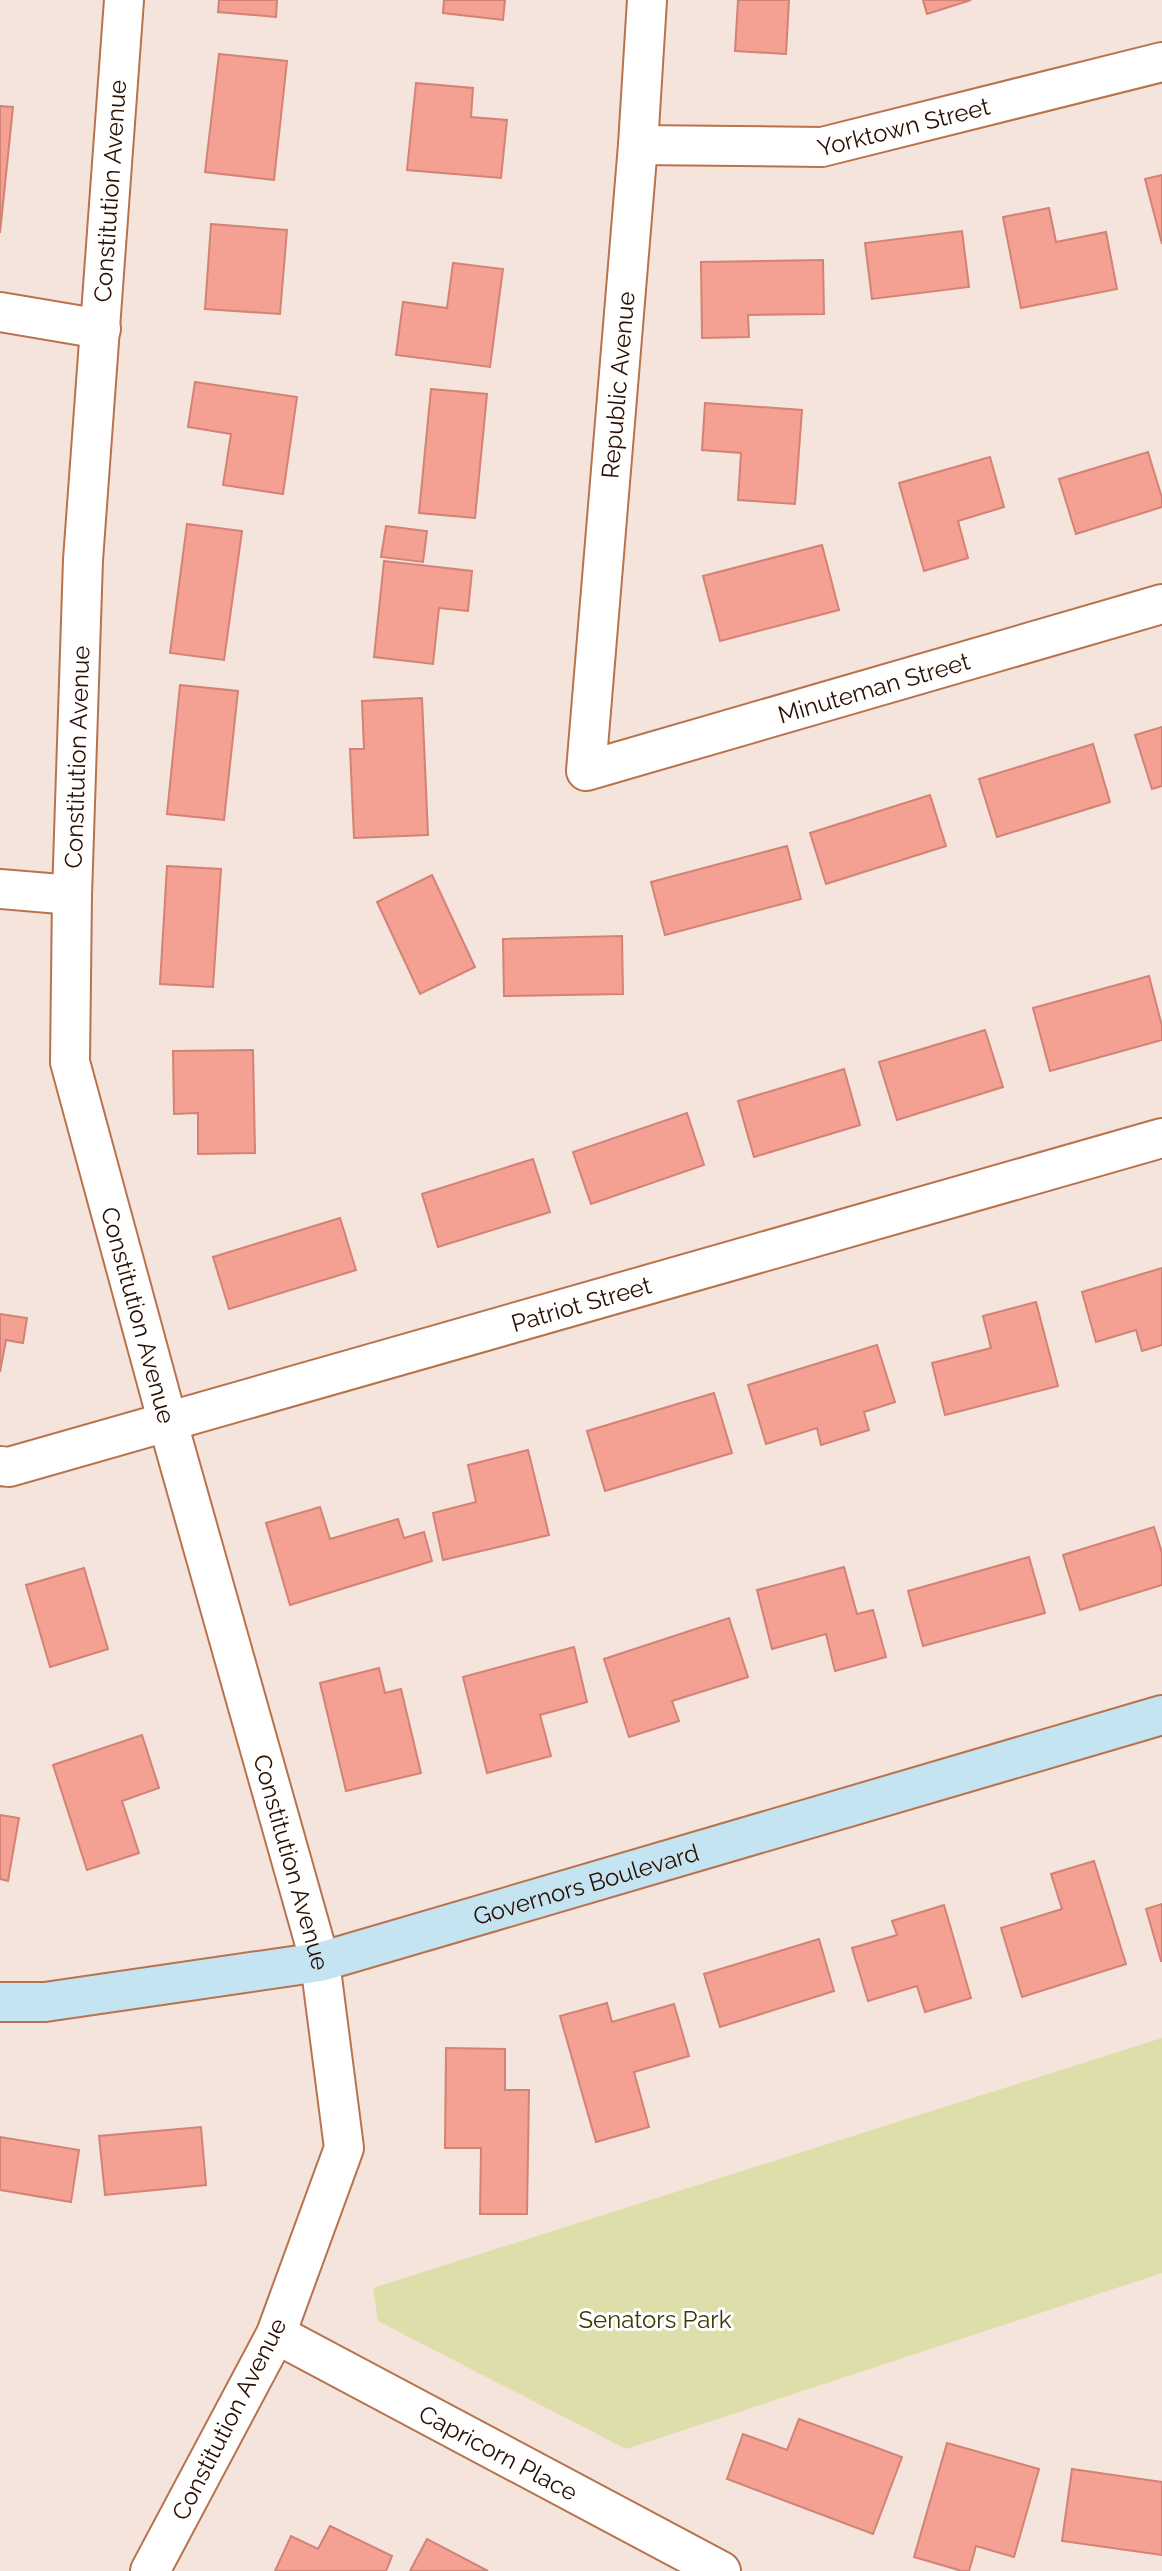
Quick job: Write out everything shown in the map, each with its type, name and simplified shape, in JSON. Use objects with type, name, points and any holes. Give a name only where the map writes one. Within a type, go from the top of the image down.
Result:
[{"type":"main road","name":"Governors Boulevard","points":[[0,2002],[45,2003],[320,1962],[1162,1715]]},
{"type":"street","name":"Constitution Avenue","points":[[124,0],[83,560],[72,895],[70,1062],[168,1423],[320,1962],[344,2148],[276,2334],[150,2571]]},
{"type":"street","name":"Republic Avenue","points":[[586,771],[648,0]]},
{"type":"street","name":"Yorktown Street","points":[[638,145],[822,147],[1162,62]]},
{"type":"street","points":[[0,312],[101,328]]},
{"type":"street","name":"Minuteman Street","points":[[586,771],[1162,604]]},
{"type":"street","points":[[0,889],[72,895]]},
{"type":"street","name":"Patriot Street","points":[[0,1466],[9,1468],[1162,1138]]},
{"type":"street","name":"Capricorn Place","points":[[276,2334],[721,2571]]},
{"type":"green space","name":"Senators Park","points":[[1162,2038],[1162,2273],[626,2449],[378,2321],[373,2288]]},
{"type":"building","points":[[219,0],[277,0],[276,17],[218,12]]},
{"type":"building","points":[[444,0],[505,0],[503,20],[443,13]]},
{"type":"building","points":[[738,0],[789,0],[786,54],[735,51]]},
{"type":"building","points":[[923,0],[971,0],[927,14]]},
{"type":"building","points":[[219,54],[287,61],[274,180],[205,172]]},
{"type":"building","points":[[416,83],[473,88],[471,117],[507,120],[501,178],[407,170]]},
{"type":"building","points":[[0,106],[13,107],[0,233]]},
{"type":"building","points":[[1162,175],[1162,244],[1145,179]]},
{"type":"building","points":[[1049,208],[1056,242],[1106,232],[1117,289],[1021,308],[1003,217]]},
{"type":"building","points":[[211,224],[287,230],[280,314],[205,309]]},
{"type":"building","points":[[962,231],[969,287],[872,299],[865,243]]},
{"type":"building","points":[[823,260],[824,314],[748,315],[749,337],[702,338],[701,262]]},
{"type":"building","points":[[453,263],[503,269],[490,367],[396,355],[403,302],[447,308]]},
{"type":"building","points":[[195,382],[297,397],[283,494],[223,485],[231,434],[188,427]]},
{"type":"building","points":[[431,389],[487,394],[475,518],[419,513]]},
{"type":"building","points":[[705,403],[802,410],[795,504],[738,500],[741,453],[702,450]]},
{"type":"building","points":[[1148,452],[1162,498],[1162,507],[1076,534],[1059,479]]},
{"type":"building","points":[[990,457],[1004,507],[958,521],[968,558],[924,571],[899,483]]},
{"type":"building","points":[[187,524],[242,531],[224,660],[170,653]]},
{"type":"building","points":[[386,526],[427,531],[423,562],[381,557]]},
{"type":"building","points":[[822,545],[839,610],[720,641],[703,576]]},
{"type":"building","points":[[384,561],[472,571],[468,611],[439,608],[433,664],[374,657]]},
{"type":"building","points":[[180,685],[238,691],[224,820],[167,814]]},
{"type":"building","points":[[422,698],[428,835],[354,838],[350,749],[364,749],[362,701]]},
{"type":"building","points":[[1162,727],[1162,786],[1152,789],[1135,735]]},
{"type":"building","points":[[1093,744],[1110,802],[997,837],[979,779]]},
{"type":"building","points":[[930,795],[946,846],[826,884],[810,833]]},
{"type":"building","points":[[787,846],[801,899],[665,935],[651,882]]},
{"type":"building","points":[[167,866],[221,869],[213,987],[160,984]]},
{"type":"building","points":[[432,875],[475,967],[420,994],[377,902]]},
{"type":"building","points":[[622,936],[623,994],[504,996],[503,939]]},
{"type":"building","points":[[1149,976],[1162,1026],[1162,1040],[1050,1071],[1033,1008]]},
{"type":"building","points":[[985,1030],[1003,1087],[897,1120],[879,1062]]},
{"type":"building","points":[[253,1050],[255,1153],[198,1154],[198,1113],[174,1114],[173,1051]]},
{"type":"building","points":[[844,1069],[860,1125],[754,1157],[738,1101]]},
{"type":"building","points":[[687,1113],[704,1165],[591,1204],[573,1152]]},
{"type":"building","points":[[533,1159],[550,1212],[438,1247],[422,1194]]},
{"type":"building","points":[[340,1218],[356,1270],[229,1309],[213,1257]]},
{"type":"building","points":[[1162,1268],[1162,1345],[1142,1351],[1136,1330],[1096,1342],[1082,1292]]},
{"type":"building","points":[[1036,1302],[1058,1386],[945,1415],[932,1363],[991,1348],[983,1316]]},
{"type":"building","points":[[0,1314],[27,1318],[23,1343],[6,1340],[0,1372]]},
{"type":"building","points":[[877,1345],[895,1402],[864,1412],[869,1430],[821,1445],[817,1428],[766,1444],[748,1385]]},
{"type":"building","points":[[714,1393],[732,1453],[605,1491],[587,1431]]},
{"type":"building","points":[[528,1450],[549,1535],[443,1560],[433,1513],[476,1502],[468,1465]]},
{"type":"building","points":[[320,1507],[330,1539],[398,1519],[404,1538],[424,1532],[432,1561],[290,1605],[266,1523]]},
{"type":"building","points":[[1154,1527],[1162,1553],[1162,1585],[1080,1610],[1063,1555]]},
{"type":"building","points":[[1029,1557],[1045,1613],[923,1646],[908,1591]]},
{"type":"building","points":[[844,1567],[857,1614],[873,1610],[886,1657],[835,1671],[826,1634],[772,1649],[757,1590]]},
{"type":"building","points":[[84,1568],[108,1649],[50,1667],[26,1585]]},
{"type":"building","points":[[729,1618],[748,1677],[672,1701],[679,1721],[629,1737],[604,1659]]},
{"type":"building","points":[[574,1647],[587,1702],[540,1715],[551,1756],[487,1773],[463,1677]]},
{"type":"building","points":[[379,1668],[385,1693],[401,1689],[421,1773],[346,1791],[320,1683]]},
{"type":"building","points":[[142,1735],[159,1788],[122,1801],[139,1853],[87,1870],[53,1765]]},
{"type":"building","points":[[0,1815],[19,1818],[8,1881],[0,1879]]},
{"type":"building","points":[[1094,1861],[1126,1964],[1022,1997],[1001,1928],[1062,1909],[1051,1874]]},
{"type":"building","points":[[1162,1904],[1162,1961],[1161,1961],[1146,1909]]},
{"type":"building","points":[[944,1905],[971,1998],[925,2012],[917,1986],[868,2001],[852,1948],[897,1935],[892,1921]]},
{"type":"building","points":[[819,1939],[834,1991],[720,2027],[704,1974]]},
{"type":"building","points":[[607,2003],[612,2022],[674,2004],[689,2056],[634,2072],[649,2127],[596,2142],[560,2016]]},
{"type":"building","points":[[446,2048],[505,2049],[505,2090],[529,2090],[527,2214],[480,2214],[481,2148],[445,2148]]},
{"type":"building","points":[[201,2127],[206,2185],[105,2195],[99,2136]]},
{"type":"building","points":[[0,2137],[79,2150],[71,2202],[0,2190]]},
{"type":"building","points":[[799,2419],[902,2457],[873,2534],[727,2479],[743,2434],[787,2450]]},
{"type":"building","points":[[947,2443],[1039,2469],[1014,2557],[976,2546],[969,2571],[962,2571],[914,2557]]},
{"type":"building","points":[[1072,2469],[1162,2482],[1162,2555],[1062,2541]]},
{"type":"building","points":[[330,2526],[392,2556],[386,2571],[275,2571],[291,2536],[318,2549]]},
{"type":"building","points":[[427,2539],[488,2571],[410,2571]]}]
